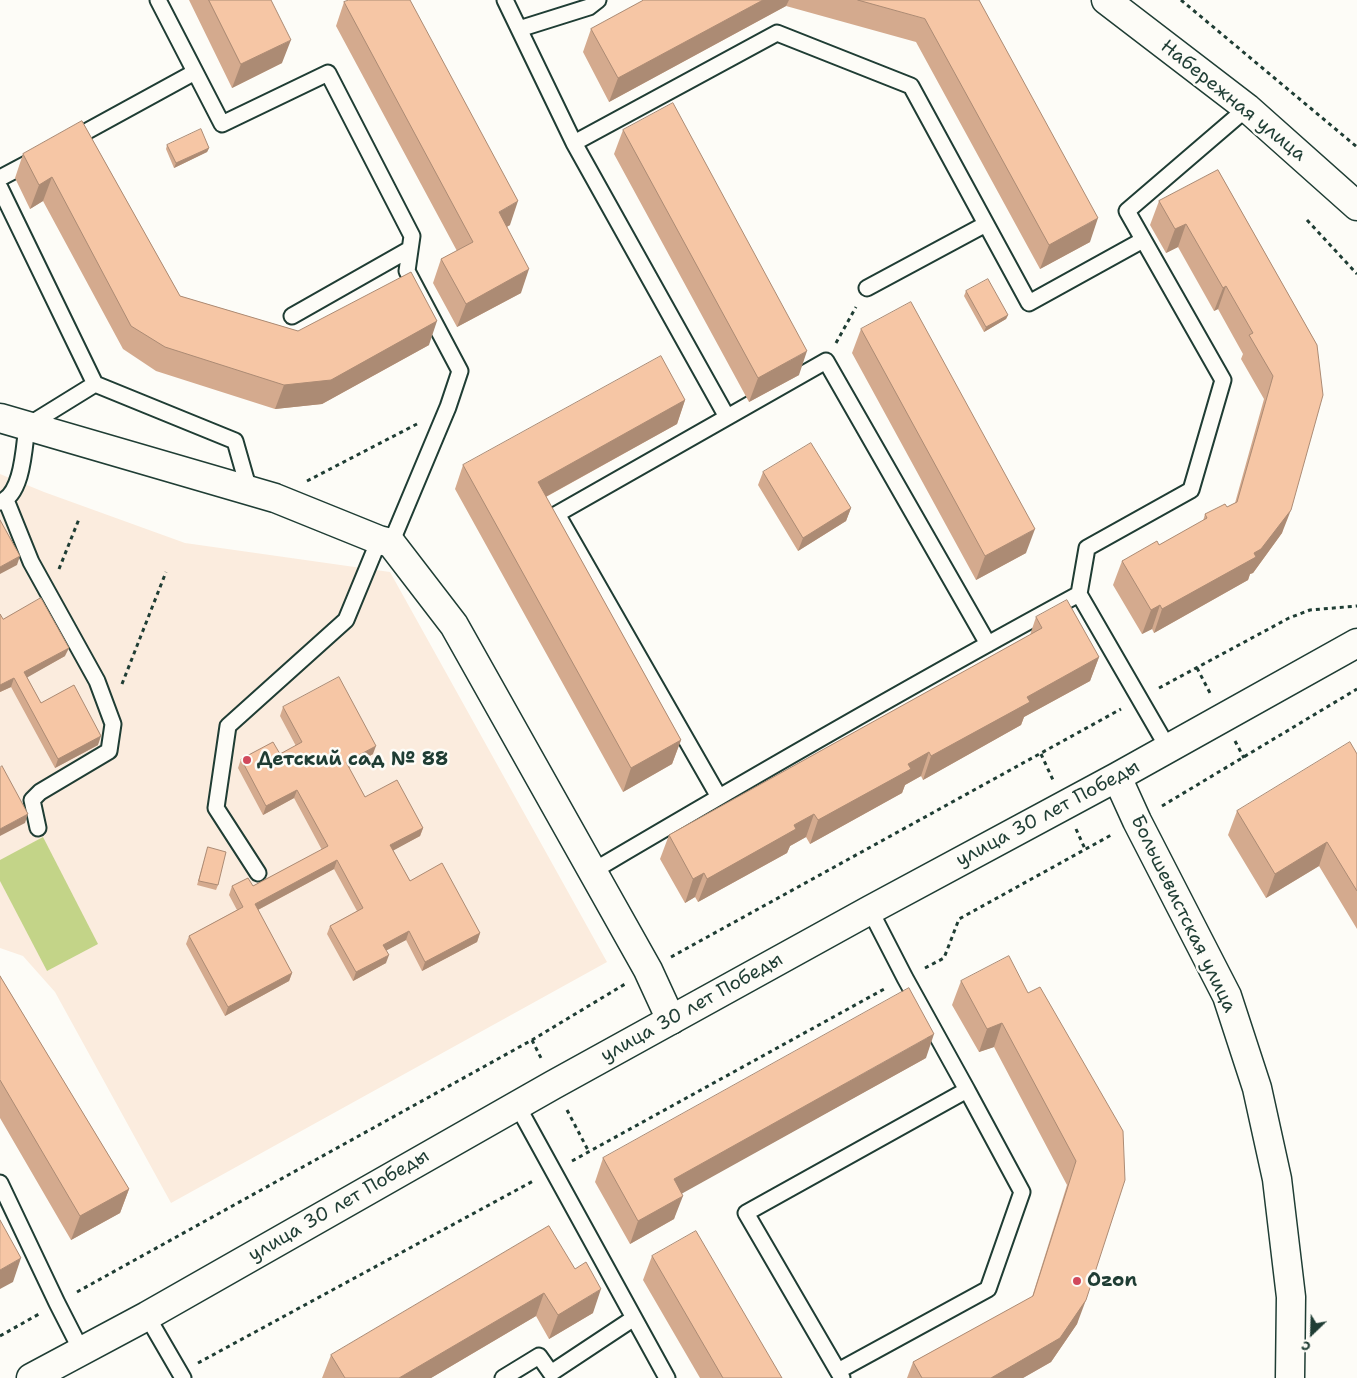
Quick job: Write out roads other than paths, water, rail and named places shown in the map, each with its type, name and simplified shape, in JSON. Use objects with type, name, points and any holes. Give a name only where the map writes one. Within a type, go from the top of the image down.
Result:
[{"type":"street","name":"Набережная улица","points":[[1106,0],[1247,108],[1357,206]]},
{"type":"street","points":[[9,418],[275,498],[385,541],[454,625],[648,970],[670,1020]]},
{"type":"street","name":"улица 30 лет Победы","points":[[31,1378],[146,1316],[670,1020],[1357,644]]},
{"type":"street","name":"Большевистская улица","points":[[1117,777],[1137,821],[1227,996],[1256,1088],[1278,1179],[1291,1297],[1290,1378]]},
{"type":"lane","points":[[158,0],[222,124],[328,73],[412,236],[407,271],[460,372],[448,407],[346,620],[228,726],[216,808],[258,873]]},
{"type":"lane","points":[[505,0],[574,143],[728,417]]},
{"type":"lane","points":[[519,29],[589,7],[598,0]]},
{"type":"lane","points":[[574,143],[777,33],[911,86],[1029,303],[1143,240]]},
{"type":"lane","points":[[0,178],[195,72]]},
{"type":"lane","points":[[1168,748],[1079,594],[1087,548],[1191,490],[1222,380],[1126,211],[1247,108]]},
{"type":"lane","points":[[0,188],[95,384],[235,441],[250,490]]},
{"type":"lane","points":[[867,288],[986,224]]},
{"type":"lane","points":[[292,316],[410,249]]},
{"type":"lane","points":[[719,797],[557,514],[826,361],[988,644]]},
{"type":"lane","points":[[38,828],[32,800],[40,792],[109,751],[113,724],[97,681],[30,562],[3,501],[19,482],[9,418],[95,384]]},
{"type":"lane","points":[[593,872],[719,797],[1079,594]]},
{"type":"lane","points":[[870,910],[1022,1192],[988,1289],[840,1374],[746,1213],[967,1090]]},
{"type":"lane","points":[[517,1105],[668,1378]]},
{"type":"lane","points":[[0,1183],[57,1304],[81,1350]]},
{"type":"lane","points":[[146,1316],[183,1378]]},
{"type":"lane","points":[[502,1378],[539,1356],[551,1373],[634,1318]]},
{"type":"place","name":"Детский сад № 88","points":[[247,760]]},
{"type":"place","name":"Ozon","points":[[1077,1281]]}]
